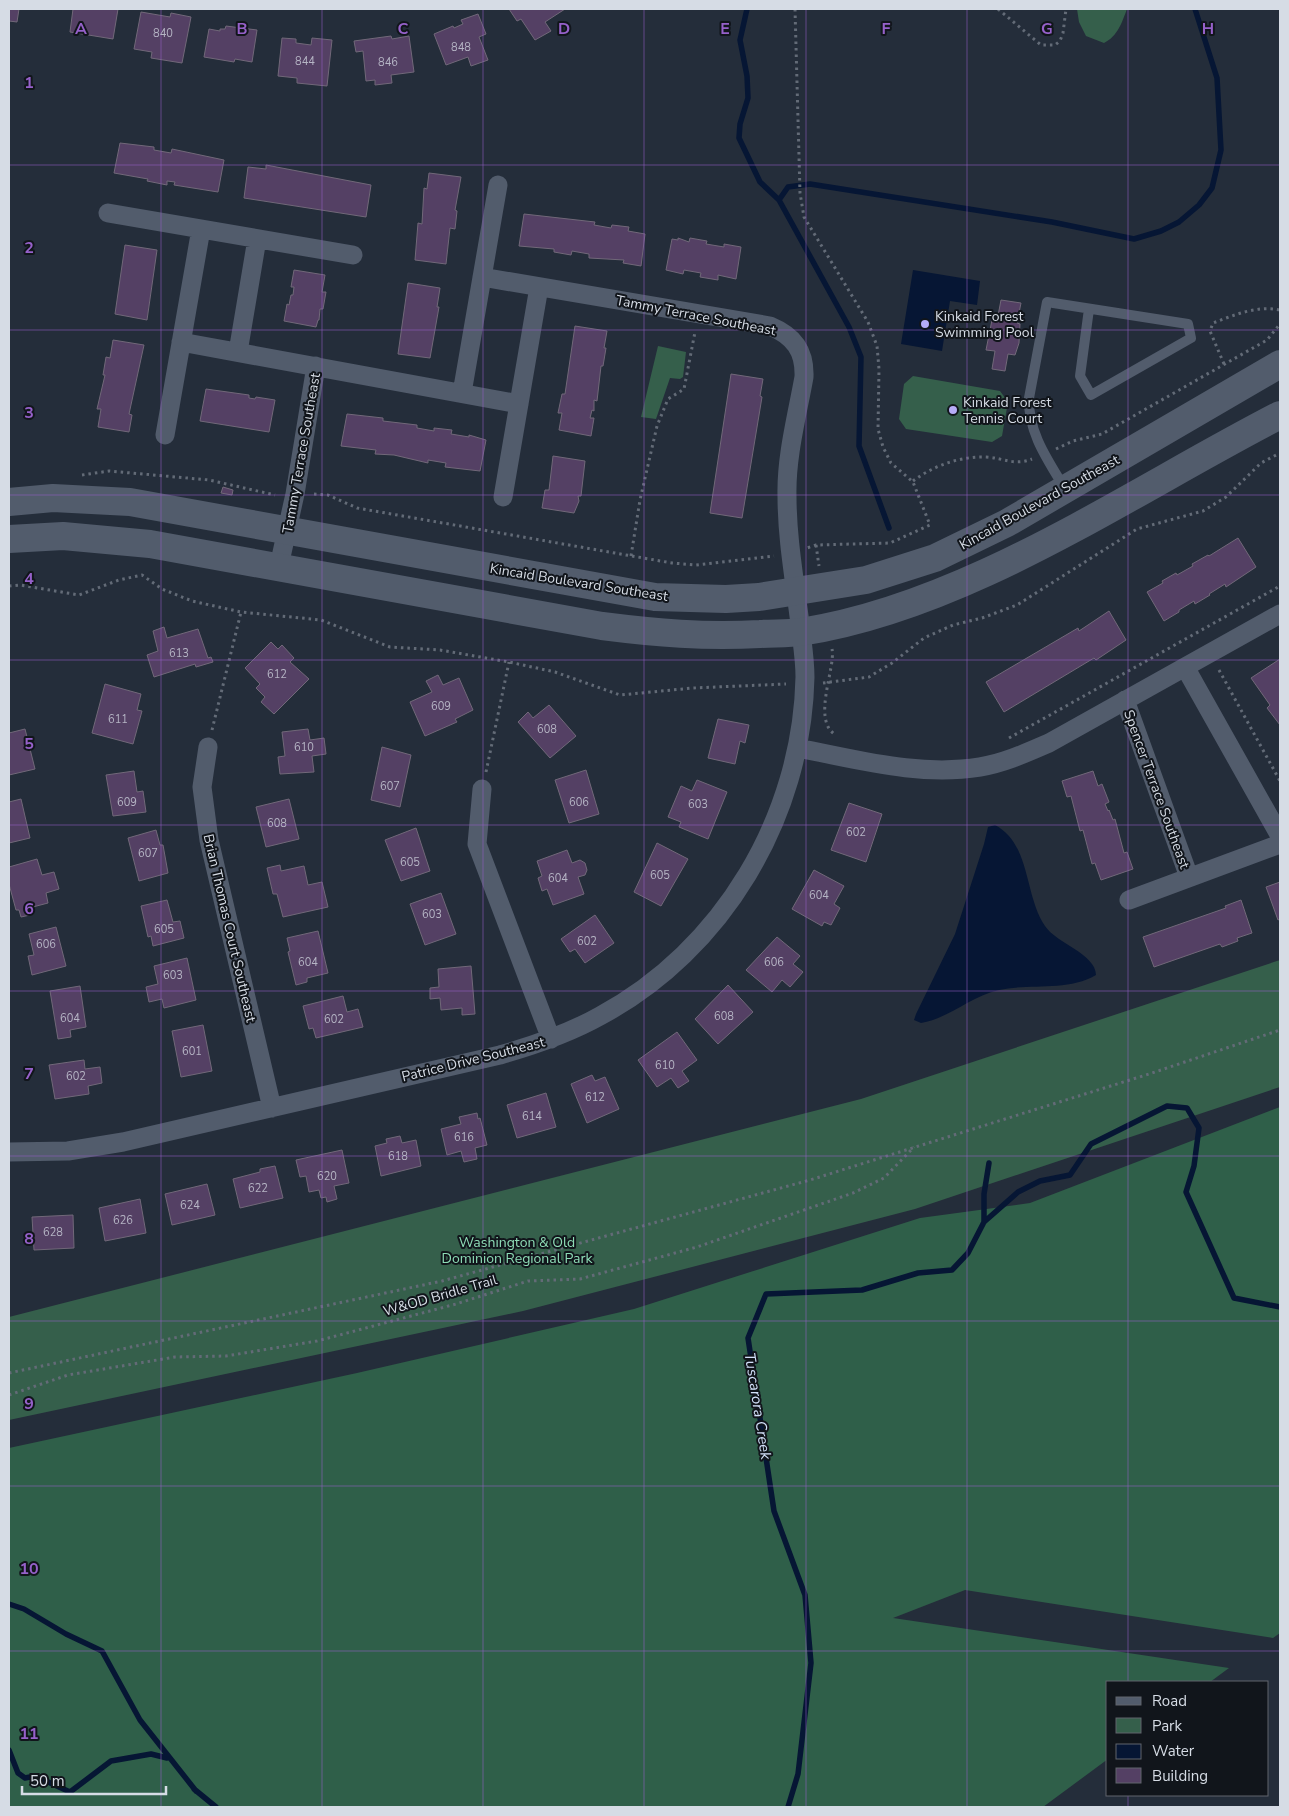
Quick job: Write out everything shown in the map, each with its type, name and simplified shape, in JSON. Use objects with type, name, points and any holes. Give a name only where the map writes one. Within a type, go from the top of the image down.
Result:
[{"type":"street","points":[[462,394],[498,185]]},
{"type":"street","points":[[108,213],[353,255]]},
{"type":"street","points":[[165,435],[200,229]]},
{"type":"street","points":[[238,352],[257,239]]},
{"type":"street","name":"Tammy Terrace Southeast","points":[[482,277],[770,326],[783,331],[794,340],[801,351],[805,364],[788,467],[786,495],[801,632]]},
{"type":"street","points":[[503,497],[539,287]]},
{"type":"street","points":[[181,342],[316,366]]},
{"type":"street","name":"Kincaid Boulevard Southeast","points":[[9,502],[53,498],[130,502],[655,597],[726,599],[796,592],[866,580],[935,558],[1006,523],[1065,490],[1280,364]]},
{"type":"street","name":"Tammy Terrace Southeast","points":[[279,566],[295,494],[316,366],[519,404]]},
{"type":"street","points":[[9,539],[63,536],[150,544],[602,626],[658,634],[707,637],[801,632],[852,621],[918,602],[1018,557],[1280,415]]},
{"type":"street","name":"Spencer Terrace Southeast","points":[[797,748],[910,769],[946,770],[980,767],[1018,756],[1049,743],[1280,614]]},
{"type":"street","name":"Patrice Drive Southeast","points":[[9,1152],[96,1148],[500,1054],[551,1039],[624,1002],[669,968],[708,930],[741,885],[768,837],[788,786],[797,748],[805,677],[801,632]]},
{"type":"street","points":[[1185,667],[1280,836]]},
{"type":"street","name":"Spencer Terrace Southeast","points":[[1125,700],[1189,877]]},
{"type":"street","name":"Brian Thomas Court Southeast","points":[[208,747],[202,787],[209,840],[272,1108]]},
{"type":"street","points":[[482,789],[477,844],[551,1039]]},
{"type":"street","name":"Spencer Terrace Southeast","points":[[1129,900],[1280,844]]},
{"type":"lane","points":[[1065,490],[1044,454],[1032,428],[1029,412],[1029,398],[1047,302],[1188,324],[1191,338],[1091,395],[1080,376],[1089,309]]},
{"type":"path","points":[[73,476],[109,471],[209,480],[271,496],[295,494],[328,495],[357,508],[672,563],[696,564],[792,552],[816,545],[890,543],[930,525],[913,482],[891,463],[878,429],[879,369],[877,346],[868,322],[804,217],[800,192],[795,9]]},
{"type":"path","points":[[998,9],[1041,45],[1048,46],[1060,41],[1066,9]]},
{"type":"path","points":[[1224,364],[1210,331],[1213,323],[1234,314],[1263,309],[1280,310]]},
{"type":"path","points":[[631,556],[640,500],[657,426],[668,400],[684,389],[698,314]]},
{"type":"path","points":[[913,482],[927,470],[959,460],[986,457],[1021,464],[1073,440],[1102,434],[1267,340],[1280,324]]},
{"type":"path","points":[[1005,740],[1280,586]]},
{"type":"path","points":[[208,747],[241,612]]},
{"type":"path","points":[[833,654],[826,683],[827,725],[833,734],[839,737]]},
{"type":"path","points":[[1209,654],[1280,781]]},
{"type":"path","points":[[482,789],[509,662]]},
{"type":"path","points":[[9,1373],[442,1281],[622,1230],[810,1180],[1123,1083],[1280,1030]]},
{"type":"path","name":"W&OD Bridle Trail","points":[[9,1395],[68,1375],[175,1357],[226,1356],[317,1341],[456,1304],[528,1281],[580,1279],[696,1247],[853,1193],[884,1178],[915,1147]]},
{"type":"green space","points":[[1077,9],[1127,9],[1116,33],[1104,43],[1086,36],[1079,22]]},
{"type":"green space","points":[[658,346],[686,352],[683,377],[680,379],[670,378],[656,419],[641,417]]},
{"type":"green space","name":"Kinkaid Forest Tennis Court","points":[[913,376],[1000,391],[1008,402],[1002,436],[992,442],[906,429],[899,419],[904,384]]},
{"type":"green space","name":"Washington & Old Dominion Regional Park","points":[[1280,960],[1280,1087],[915,1209],[523,1311],[9,1420],[9,1317],[861,1099]]},
{"type":"green space","points":[[1280,1107],[1280,1633],[1273,1638],[965,1590],[893,1618],[1229,1668],[1211,1681],[1106,1681],[1106,1760],[1043,1807],[9,1807],[9,1448],[357,1373],[634,1309],[920,1218],[1030,1203]]},
{"type":"water","name":"Kinkaid Forest Swimming Pool","points":[[913,270],[980,281],[977,305],[950,301],[942,351],[901,344]]},
{"type":"water","points":[[995,825],[1007,834],[1015,844],[1026,871],[1038,914],[1045,926],[1050,932],[1090,961],[1096,975],[1073,984],[999,990],[979,997],[941,1017],[921,1023],[914,1020],[916,1014],[955,934],[988,827]]},
{"type":"building","points":[[9,9],[19,9],[17,22],[9,21]]},
{"type":"building","points":[[73,9],[118,9],[113,39],[70,32]]},
{"type":"building","points":[[509,9],[565,9],[545,22],[551,31],[535,40],[521,19],[517,21]]},
{"type":"building","points":[[141,12],[170,17],[171,13],[191,17],[182,63],[151,58],[152,52],[134,49]]},
{"type":"building","points":[[478,14],[486,34],[479,37],[488,60],[471,66],[468,57],[446,65],[434,34],[463,24],[461,20]]},
{"type":"building","points":[[226,26],[257,30],[252,62],[235,59],[234,62],[204,57],[209,29],[220,31],[220,29],[225,29]]},
{"type":"building","points":[[391,36],[392,39],[409,36],[414,72],[391,75],[392,83],[375,85],[375,80],[366,81],[363,51],[356,52],[354,41]]},
{"type":"building","points":[[282,38],[296,39],[296,43],[311,45],[312,38],[332,40],[327,86],[297,83],[297,78],[278,76]]},
{"type":"building","points":[[120,143],[154,147],[154,150],[171,153],[172,149],[224,160],[218,192],[174,185],[175,182],[167,181],[167,185],[147,181],[148,179],[114,173]]},
{"type":"building","points":[[266,165],[371,185],[366,217],[244,198],[248,167],[266,169]]},
{"type":"building","points":[[429,173],[461,177],[455,210],[457,211],[455,229],[450,228],[446,264],[415,260],[418,223],[422,224],[424,188],[427,189]]},
{"type":"building","points":[[524,214],[595,222],[594,225],[611,228],[612,225],[629,227],[628,231],[645,234],[641,266],[623,263],[624,260],[589,258],[589,254],[572,251],[571,255],[554,252],[554,249],[519,246]]},
{"type":"building","points":[[678,238],[689,242],[690,238],[707,241],[706,244],[724,247],[724,244],[741,247],[736,279],[718,275],[718,280],[700,277],[701,273],[684,270],[683,274],[666,270],[672,239],[678,240]]},
{"type":"building","points":[[125,245],[157,250],[147,320],[115,314]]},
{"type":"building","points":[[294,270],[325,275],[322,292],[326,292],[323,309],[320,309],[316,327],[284,321],[287,304],[289,305],[291,295],[293,295],[294,287],[291,287]]},
{"type":"building","points":[[408,283],[440,288],[437,307],[439,307],[430,358],[398,354]]},
{"type":"building","points":[[1001,300],[1021,303],[1017,323],[1020,324],[1019,343],[1015,355],[1008,354],[1005,371],[992,369],[995,351],[986,350],[992,320],[997,321]]},
{"type":"building","points":[[575,326],[607,331],[597,401],[594,400],[594,411],[592,410],[590,418],[594,418],[591,436],[559,430],[562,413],[558,413],[562,394],[565,394]]},
{"type":"building","points":[[113,340],[144,345],[129,414],[132,415],[129,432],[98,427],[101,409],[97,409],[105,375],[103,375],[106,357],[110,358]]},
{"type":"building","points":[[731,374],[763,379],[760,396],[762,397],[742,518],[710,513]]},
{"type":"building","points":[[206,389],[249,395],[249,398],[255,399],[256,397],[275,400],[269,432],[200,421]]},
{"type":"building","points":[[347,414],[383,418],[383,421],[417,425],[417,428],[434,431],[434,428],[452,430],[451,434],[469,437],[469,435],[486,440],[480,471],[445,467],[446,463],[428,460],[428,463],[394,455],[375,454],[376,450],[341,446]]},
{"type":"building","points":[[553,456],[585,461],[581,496],[578,496],[579,501],[574,513],[542,508],[545,490],[549,490]]},
{"type":"building","points":[[223,487],[233,490],[232,495],[221,493]]},
{"type":"building","points":[[1238,538],[1256,567],[1226,587],[1225,584],[1195,604],[1194,601],[1164,621],[1147,592],[1163,583],[1162,581],[1193,566],[1192,564]]},
{"type":"building","points":[[1109,611],[1126,640],[1096,660],[1094,658],[1004,712],[986,682],[1078,628],[1079,631]]},
{"type":"building","points":[[164,627],[167,638],[198,629],[208,658],[211,657],[213,662],[196,667],[195,664],[154,677],[147,655],[158,651],[153,631]]},
{"type":"building","points":[[271,642],[278,649],[282,645],[294,658],[290,662],[309,679],[274,714],[261,702],[265,697],[256,688],[260,684],[245,668]]},
{"type":"building","points":[[1280,659],[1280,725],[1267,708],[1270,705],[1251,678]]},
{"type":"building","points":[[438,675],[443,685],[459,678],[473,710],[455,719],[457,722],[425,736],[410,702],[432,692],[426,681]]},
{"type":"building","points":[[105,684],[141,694],[137,710],[142,711],[133,744],[92,733]]},
{"type":"building","points":[[549,705],[576,736],[550,758],[518,722],[528,712],[533,718]]},
{"type":"building","points":[[718,719],[749,725],[745,743],[740,741],[735,764],[708,758]]},
{"type":"building","points":[[25,729],[35,769],[9,775],[9,733]]},
{"type":"building","points":[[308,729],[310,740],[324,738],[326,754],[312,756],[314,772],[280,774],[278,757],[285,756],[282,732]]},
{"type":"building","points":[[382,747],[411,755],[400,807],[371,800]]},
{"type":"building","points":[[586,770],[599,814],[569,823],[555,780]]},
{"type":"building","points":[[134,771],[137,792],[143,791],[146,812],[113,816],[106,775]]},
{"type":"building","points":[[1093,771],[1098,786],[1102,784],[1109,802],[1105,804],[1113,820],[1115,819],[1124,853],[1127,852],[1133,869],[1101,880],[1095,863],[1092,864],[1083,830],[1080,831],[1071,796],[1067,797],[1062,781]]},
{"type":"building","points":[[697,780],[727,792],[708,839],[679,827],[681,822],[668,817],[681,786],[692,791]]},
{"type":"building","points":[[21,799],[30,838],[9,843],[9,802]]},
{"type":"building","points":[[289,799],[299,839],[266,847],[256,807]]},
{"type":"building","points":[[849,803],[882,814],[866,862],[831,850]]},
{"type":"building","points":[[416,828],[430,871],[401,881],[385,840]]},
{"type":"building","points":[[156,830],[160,845],[163,845],[168,873],[139,881],[128,838]]},
{"type":"building","points":[[657,843],[688,859],[661,906],[634,892]]},
{"type":"building","points":[[567,850],[572,863],[580,860],[585,863],[587,870],[585,875],[578,877],[584,894],[553,905],[547,889],[542,891],[538,878],[542,876],[537,861]]},
{"type":"building","points":[[37,859],[42,875],[54,872],[59,889],[46,893],[48,903],[29,908],[30,915],[21,917],[19,910],[16,910],[9,884],[9,867]]},
{"type":"building","points":[[280,865],[281,871],[304,866],[308,885],[322,882],[328,907],[283,917],[277,894],[273,894],[267,868]]},
{"type":"building","points":[[814,870],[844,886],[834,904],[840,908],[831,925],[824,922],[822,926],[792,909]]},
{"type":"building","points":[[1280,882],[1280,919],[1278,920],[1266,887]]},
{"type":"building","points":[[441,893],[456,934],[425,945],[410,904]]},
{"type":"building","points":[[167,900],[173,922],[180,921],[184,938],[153,946],[151,936],[148,937],[141,906]]},
{"type":"building","points":[[1241,900],[1252,933],[1237,938],[1238,941],[1222,947],[1220,944],[1154,967],[1143,937],[1226,908],[1225,906]]},
{"type":"building","points":[[595,915],[614,943],[585,963],[575,949],[570,952],[561,939]]},
{"type":"building","points":[[56,927],[66,966],[32,975],[28,956],[34,955],[29,934]]},
{"type":"building","points":[[318,931],[328,973],[307,978],[307,982],[296,985],[288,952],[290,951],[287,938]]},
{"type":"building","points":[[777,937],[800,956],[793,964],[803,972],[790,987],[782,980],[772,992],[746,970]]},
{"type":"building","points":[[187,958],[196,1000],[164,1008],[162,999],[149,1002],[146,987],[158,984],[154,966]]},
{"type":"building","points":[[471,966],[475,1014],[462,1015],[462,1008],[441,1010],[440,998],[430,999],[430,988],[439,987],[438,969]]},
{"type":"building","points":[[728,985],[753,1012],[718,1044],[695,1019]]},
{"type":"building","points":[[80,986],[86,1027],[70,1030],[71,1037],[58,1039],[50,991]]},
{"type":"building","points":[[343,996],[347,1012],[358,1009],[363,1027],[316,1038],[313,1028],[309,1029],[303,1006]]},
{"type":"building","points":[[203,1025],[212,1071],[181,1077],[172,1031]]},
{"type":"building","points":[[677,1032],[697,1060],[682,1071],[689,1081],[678,1088],[671,1078],[657,1087],[638,1060]]},
{"type":"building","points":[[84,1060],[85,1069],[100,1067],[102,1083],[88,1086],[89,1094],[55,1099],[49,1065]]},
{"type":"building","points":[[592,1075],[595,1081],[605,1077],[619,1109],[587,1123],[571,1084]]},
{"type":"building","points":[[546,1093],[556,1127],[517,1138],[507,1105]]},
{"type":"building","points":[[477,1113],[487,1145],[475,1148],[477,1159],[464,1162],[461,1151],[447,1155],[441,1129],[461,1124],[459,1117]]},
{"type":"building","points":[[400,1136],[402,1143],[416,1140],[421,1166],[381,1176],[375,1146],[387,1143],[386,1139]]},
{"type":"building","points":[[342,1150],[349,1183],[334,1186],[337,1199],[327,1202],[326,1197],[321,1198],[319,1190],[309,1192],[306,1176],[300,1177],[296,1160]]},
{"type":"building","points":[[275,1166],[283,1198],[240,1208],[233,1179],[260,1172],[260,1169]]},
{"type":"building","points":[[207,1184],[215,1215],[172,1225],[165,1194]]},
{"type":"building","points":[[140,1199],[146,1233],[105,1241],[99,1208]]},
{"type":"building","points":[[73,1215],[74,1248],[34,1250],[32,1217]]},
{"type":"waterway","points":[[747,9],[740,40],[747,76],[748,98],[740,124],[739,138],[760,182],[779,200],[849,327],[861,357],[859,446],[889,528]]},
{"type":"waterway","points":[[779,200],[788,187],[810,184],[1052,222],[1134,239],[1161,231],[1179,222],[1199,205],[1212,188],[1221,150],[1217,78],[1195,9]]},
{"type":"waterway","name":"Tuscarora Creek","points":[[788,1807],[798,1774],[811,1663],[805,1595],[774,1511],[748,1338],[766,1294],[862,1290],[918,1273],[952,1270],[968,1253],[984,1222],[1018,1192],[1040,1181],[1070,1175],[1091,1144],[1167,1106],[1187,1108],[1199,1128],[1194,1166],[1186,1192],[1234,1298],[1280,1307]]},
{"type":"waterway","points":[[984,1222],[984,1194],[989,1163]]},
{"type":"waterway","points":[[9,1604],[24,1609],[66,1634],[102,1651],[140,1720],[196,1791]]},
{"type":"waterway","points":[[9,1750],[18,1773],[25,1778],[35,1776],[70,1792],[111,1761],[151,1754],[167,1758]]},
{"type":"waterway","points":[[194,1789],[216,1807]]},
{"type":"place","name":"Kinkaid Forest Swimming Pool","points":[[925,324]]},
{"type":"place","name":"Kinkaid Forest Tennis Court","points":[[953,410]]}]
